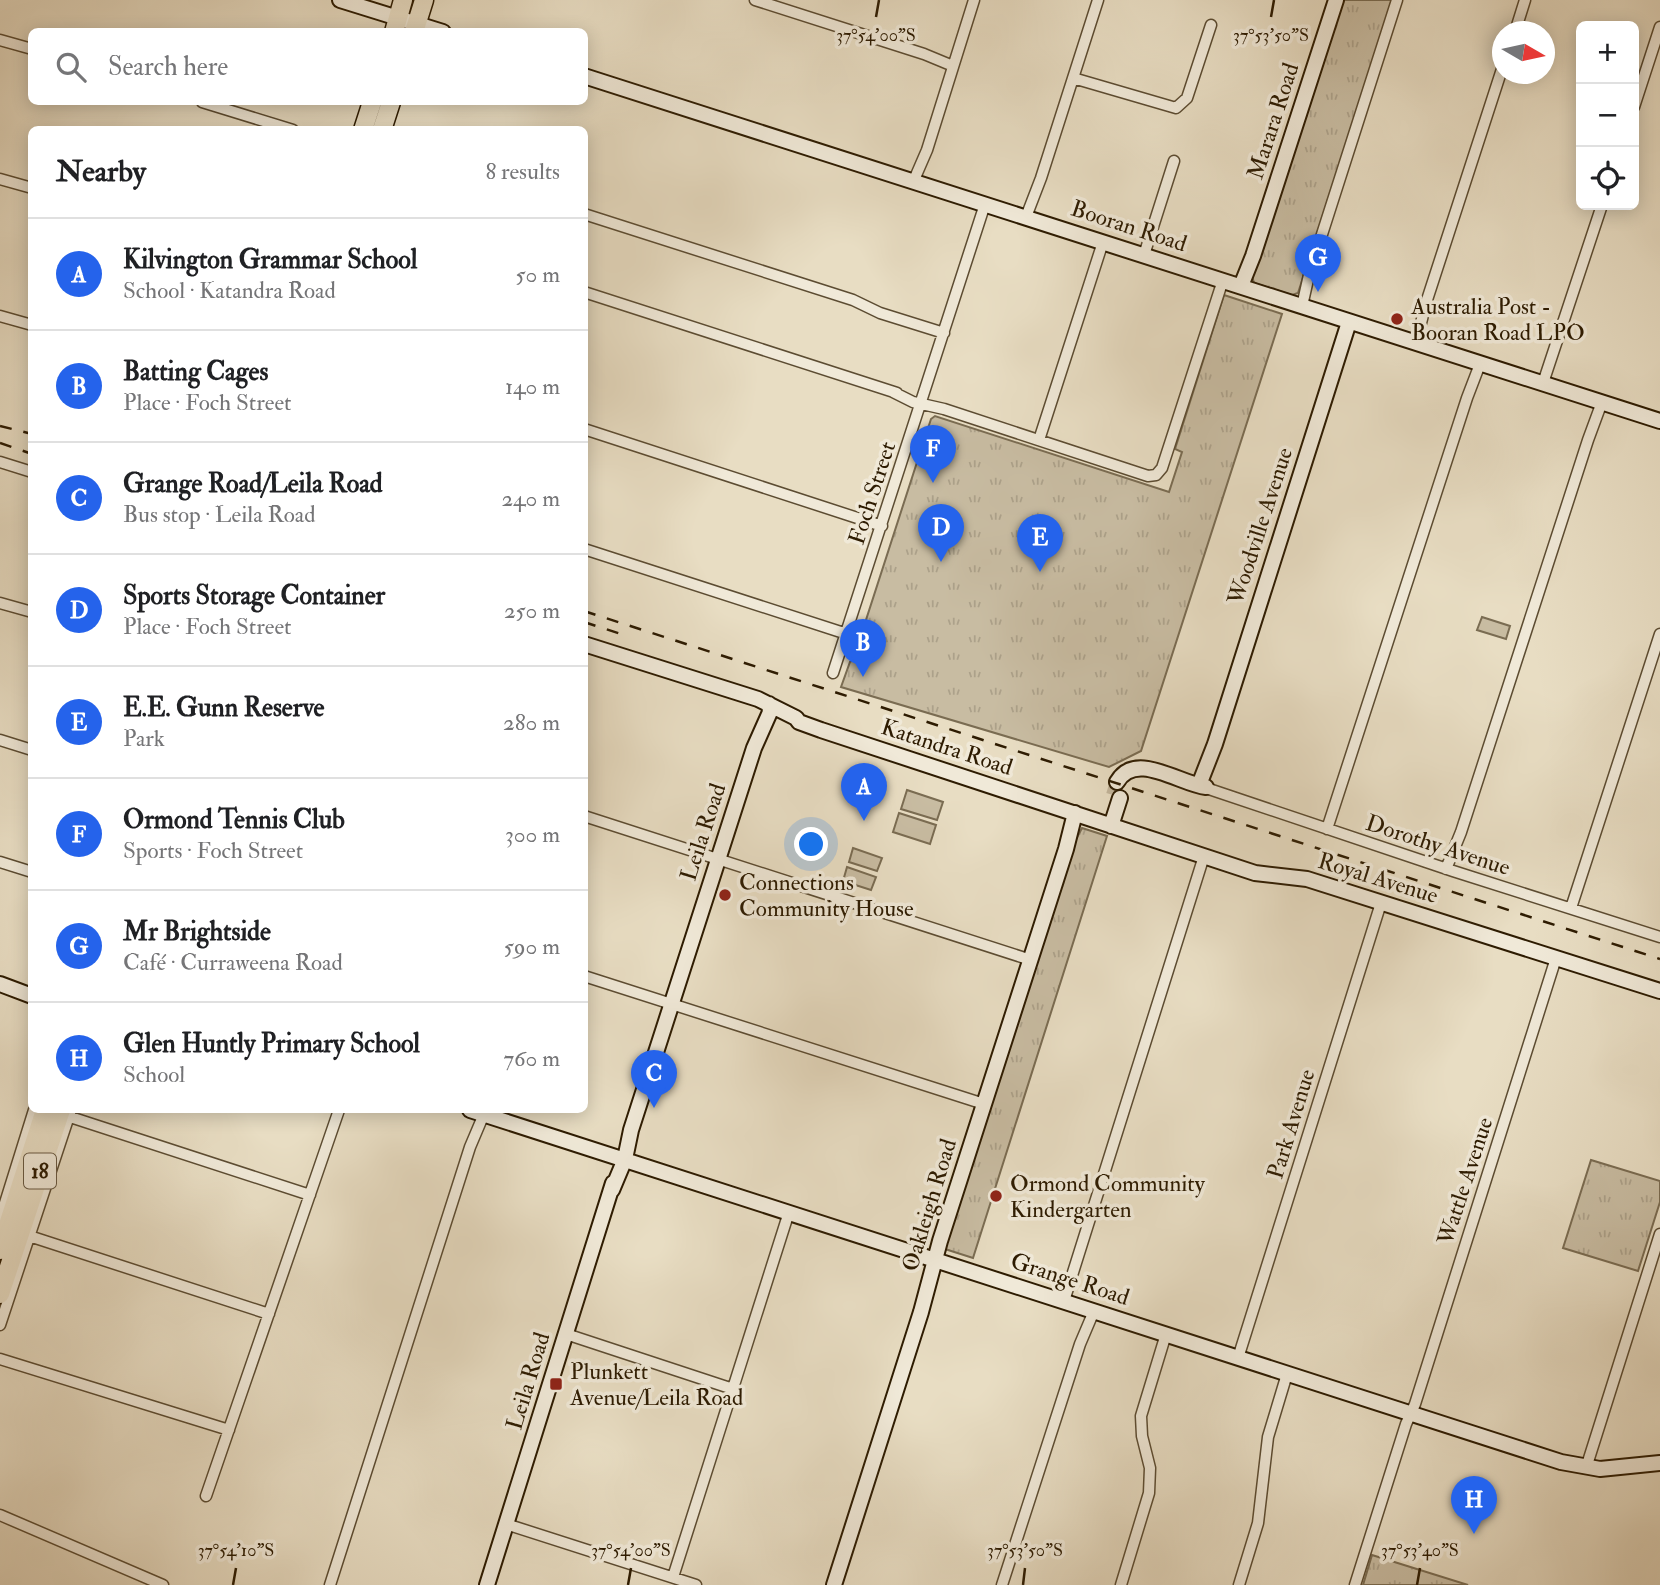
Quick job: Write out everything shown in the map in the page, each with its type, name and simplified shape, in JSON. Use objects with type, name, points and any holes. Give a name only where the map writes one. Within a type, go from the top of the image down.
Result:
[{"type":"highway","points":[[396,25],[404,0]]},
{"type":"highway","points":[[415,27],[424,0]]},
{"type":"highway","points":[[364,126],[371,105]]},
{"type":"highway","points":[[383,126],[390,105]]},
{"type":"highway","name":"18","points":[[2,1285],[24,1235],[57,1113]]},
{"type":"highway","name":"18","points":[[0,1250],[57,1113]]},
{"type":"street","points":[[340,0],[396,25],[415,27]]},
{"type":"street","points":[[755,0],[954,63]]},
{"type":"street","points":[[917,181],[974,0]]},
{"type":"street","points":[[1029,218],[1098,0]]},
{"type":"street","name":"Marara Road","points":[[1244,287],[1336,0]]},
{"type":"street","points":[[1299,305],[1397,0]]},
{"type":"street","points":[[1518,21],[1525,0]]},
{"type":"street","points":[[1073,78],[1176,108],[1187,98],[1211,25]]},
{"type":"street","points":[[1639,92],[1660,27]]},
{"type":"street","points":[[0,40],[28,49]]},
{"type":"street","name":"Booran Road","points":[[588,77],[1660,421]]},
{"type":"street","points":[[1413,342],[1498,84]]},
{"type":"street","points":[[212,105],[280,126]]},
{"type":"street","points":[[1144,255],[1174,161]]},
{"type":"street","points":[[0,179],[28,187]]},
{"type":"street","name":"Foch Street","points":[[833,673],[985,204]]},
{"type":"street","points":[[1543,383],[1600,210]]},
{"type":"street","points":[[588,215],[853,299],[880,313],[944,333]]},
{"type":"street","points":[[1039,440],[1103,242]]},
{"type":"street","points":[[588,293],[1148,476],[1159,474],[1223,281]]},
{"type":"street","points":[[0,316],[28,324]]},
{"type":"street","name":"Woodville Avenue","points":[[1202,787],[1349,322]]},
{"type":"street","points":[[1328,829],[1478,363]]},
{"type":"street","points":[[1449,870],[1600,401]]},
{"type":"street","points":[[588,430],[882,526]]},
{"type":"street","points":[[0,462],[28,471]]},
{"type":"street","points":[[588,550],[847,634]]},
{"type":"street","points":[[0,603],[28,611]]},
{"type":"street","points":[[1571,908],[1660,634]]},
{"type":"street","name":"Katandra Road","points":[[588,645],[749,697],[767,708],[796,718],[799,722],[1078,814]]},
{"type":"street","name":"Leila Road","points":[[487,1585],[767,708]]},
{"type":"street","points":[[0,740],[28,749]]},
{"type":"street","points":[[1108,824],[1119,790],[1131,776],[1150,770],[1202,787]]},
{"type":"street","name":"Dorothy Avenue","points":[[1202,787],[1660,937]]},
{"type":"street","name":"Royal Avenue","points":[[1078,814],[1262,874],[1307,879],[1660,991]]},
{"type":"street","name":"Oakleigh Road","points":[[834,1585],[984,1104],[1069,839],[1074,834],[1078,814]]},
{"type":"street","points":[[588,817],[1031,960]]},
{"type":"street","points":[[1064,1301],[1204,856]]},
{"type":"street","points":[[0,862],[28,871]]},
{"type":"street","name":"Park Avenue","points":[[1238,1358],[1381,903]]},
{"type":"street","name":"Wattle Avenue","points":[[1355,1585],[1556,958]]},
{"type":"street","points":[[588,977],[984,1104]]},
{"type":"street","points":[[2,985],[28,986]]},
{"type":"street","points":[[2,985],[28,995]]},
{"type":"street","points":[[0,1219],[33,1113]]},
{"type":"street","points":[[64,1113],[310,1195]]},
{"type":"street","points":[[206,1496],[339,1113]]},
{"type":"street","points":[[330,1585],[470,1147],[477,1113]]},
{"type":"street","name":"Grange Road","points":[[480,1113],[1561,1462],[1590,1468],[1660,1463]]},
{"type":"street","points":[[673,1577],[789,1212]]},
{"type":"street","points":[[1590,1468],[1660,1234]]},
{"type":"street","points":[[0,1325],[24,1235],[269,1314]]},
{"type":"street","points":[[1002,1585],[1091,1310]]},
{"type":"street","points":[[566,1334],[733,1388]]},
{"type":"street","points":[[1121,1585],[1149,1493],[1150,1468],[1142,1436],[1141,1416],[1166,1334]]},
{"type":"street","points":[[0,1359],[229,1430]]},
{"type":"street","points":[[1238,1585],[1258,1523],[1268,1437],[1287,1374]]},
{"type":"street","points":[[0,1515],[163,1585]]},
{"type":"street","points":[[506,1524],[696,1585]]},
{"type":"green space","points":[[1340,0],[1392,0],[1298,293],[1292,295],[1254,283],[1252,276]]},
{"type":"green space","points":[[1224,295],[1282,314],[1141,751],[1109,767],[841,687],[853,660],[931,419],[935,416],[1169,492],[1182,452],[1175,449]]},
{"type":"green space","points":[[1482,617],[1510,626],[1506,639],[1477,630]]},
{"type":"green space","points":[[907,790],[943,802],[937,820],[901,809]]},
{"type":"green space","points":[[899,813],[936,825],[930,844],[893,832]]},
{"type":"green space","points":[[1082,828],[1107,836],[973,1258],[945,1249],[1070,851]]},
{"type":"green space","points":[[853,848],[882,858],[877,871],[849,862]]},
{"type":"green space","points":[[847,867],[876,877],[871,890],[843,881]]},
{"type":"green space","points":[[1591,1160],[1660,1181],[1660,1202],[1638,1271],[1563,1248]]},
{"type":"green space","points":[[1372,1555],[1468,1585],[1363,1585]]},
{"type":"tunnel","points":[[1113,795],[1117,782]]},
{"type":"railway","points":[[0,426],[28,433]]},
{"type":"railway","points":[[0,443],[28,453]]},
{"type":"railway","points":[[588,612],[1660,959]]},
{"type":"railway","points":[[588,623],[621,634]]},
{"type":"place","name":"Mr Brightside","points":[[1318,292]]},
{"type":"place","name":"Australia Post - Booran Road LPO","points":[[1397,319]]},
{"type":"place","name":"Ormond Tennis Club","points":[[933,483]]},
{"type":"place","name":"Sports Storage Container","points":[[941,562]]},
{"type":"place","name":"E.E. Gunn Reserve","points":[[1040,572]]},
{"type":"place","name":"Batting Cages","points":[[863,677]]},
{"type":"place","name":"Kilvington Grammar School","points":[[864,821]]},
{"type":"place","name":"Connections Community House","points":[[725,895]]},
{"type":"place","name":"Grange Road/Leila Road","points":[[654,1108]]},
{"type":"place","name":"Ormond Community Kindergarten","points":[[996,1196]]},
{"type":"place","name":"Plunkett Avenue/Leila Road","points":[[556,1384]]},
{"type":"place","name":"Glen Huntly Primary School","points":[[1474,1534]]}]
